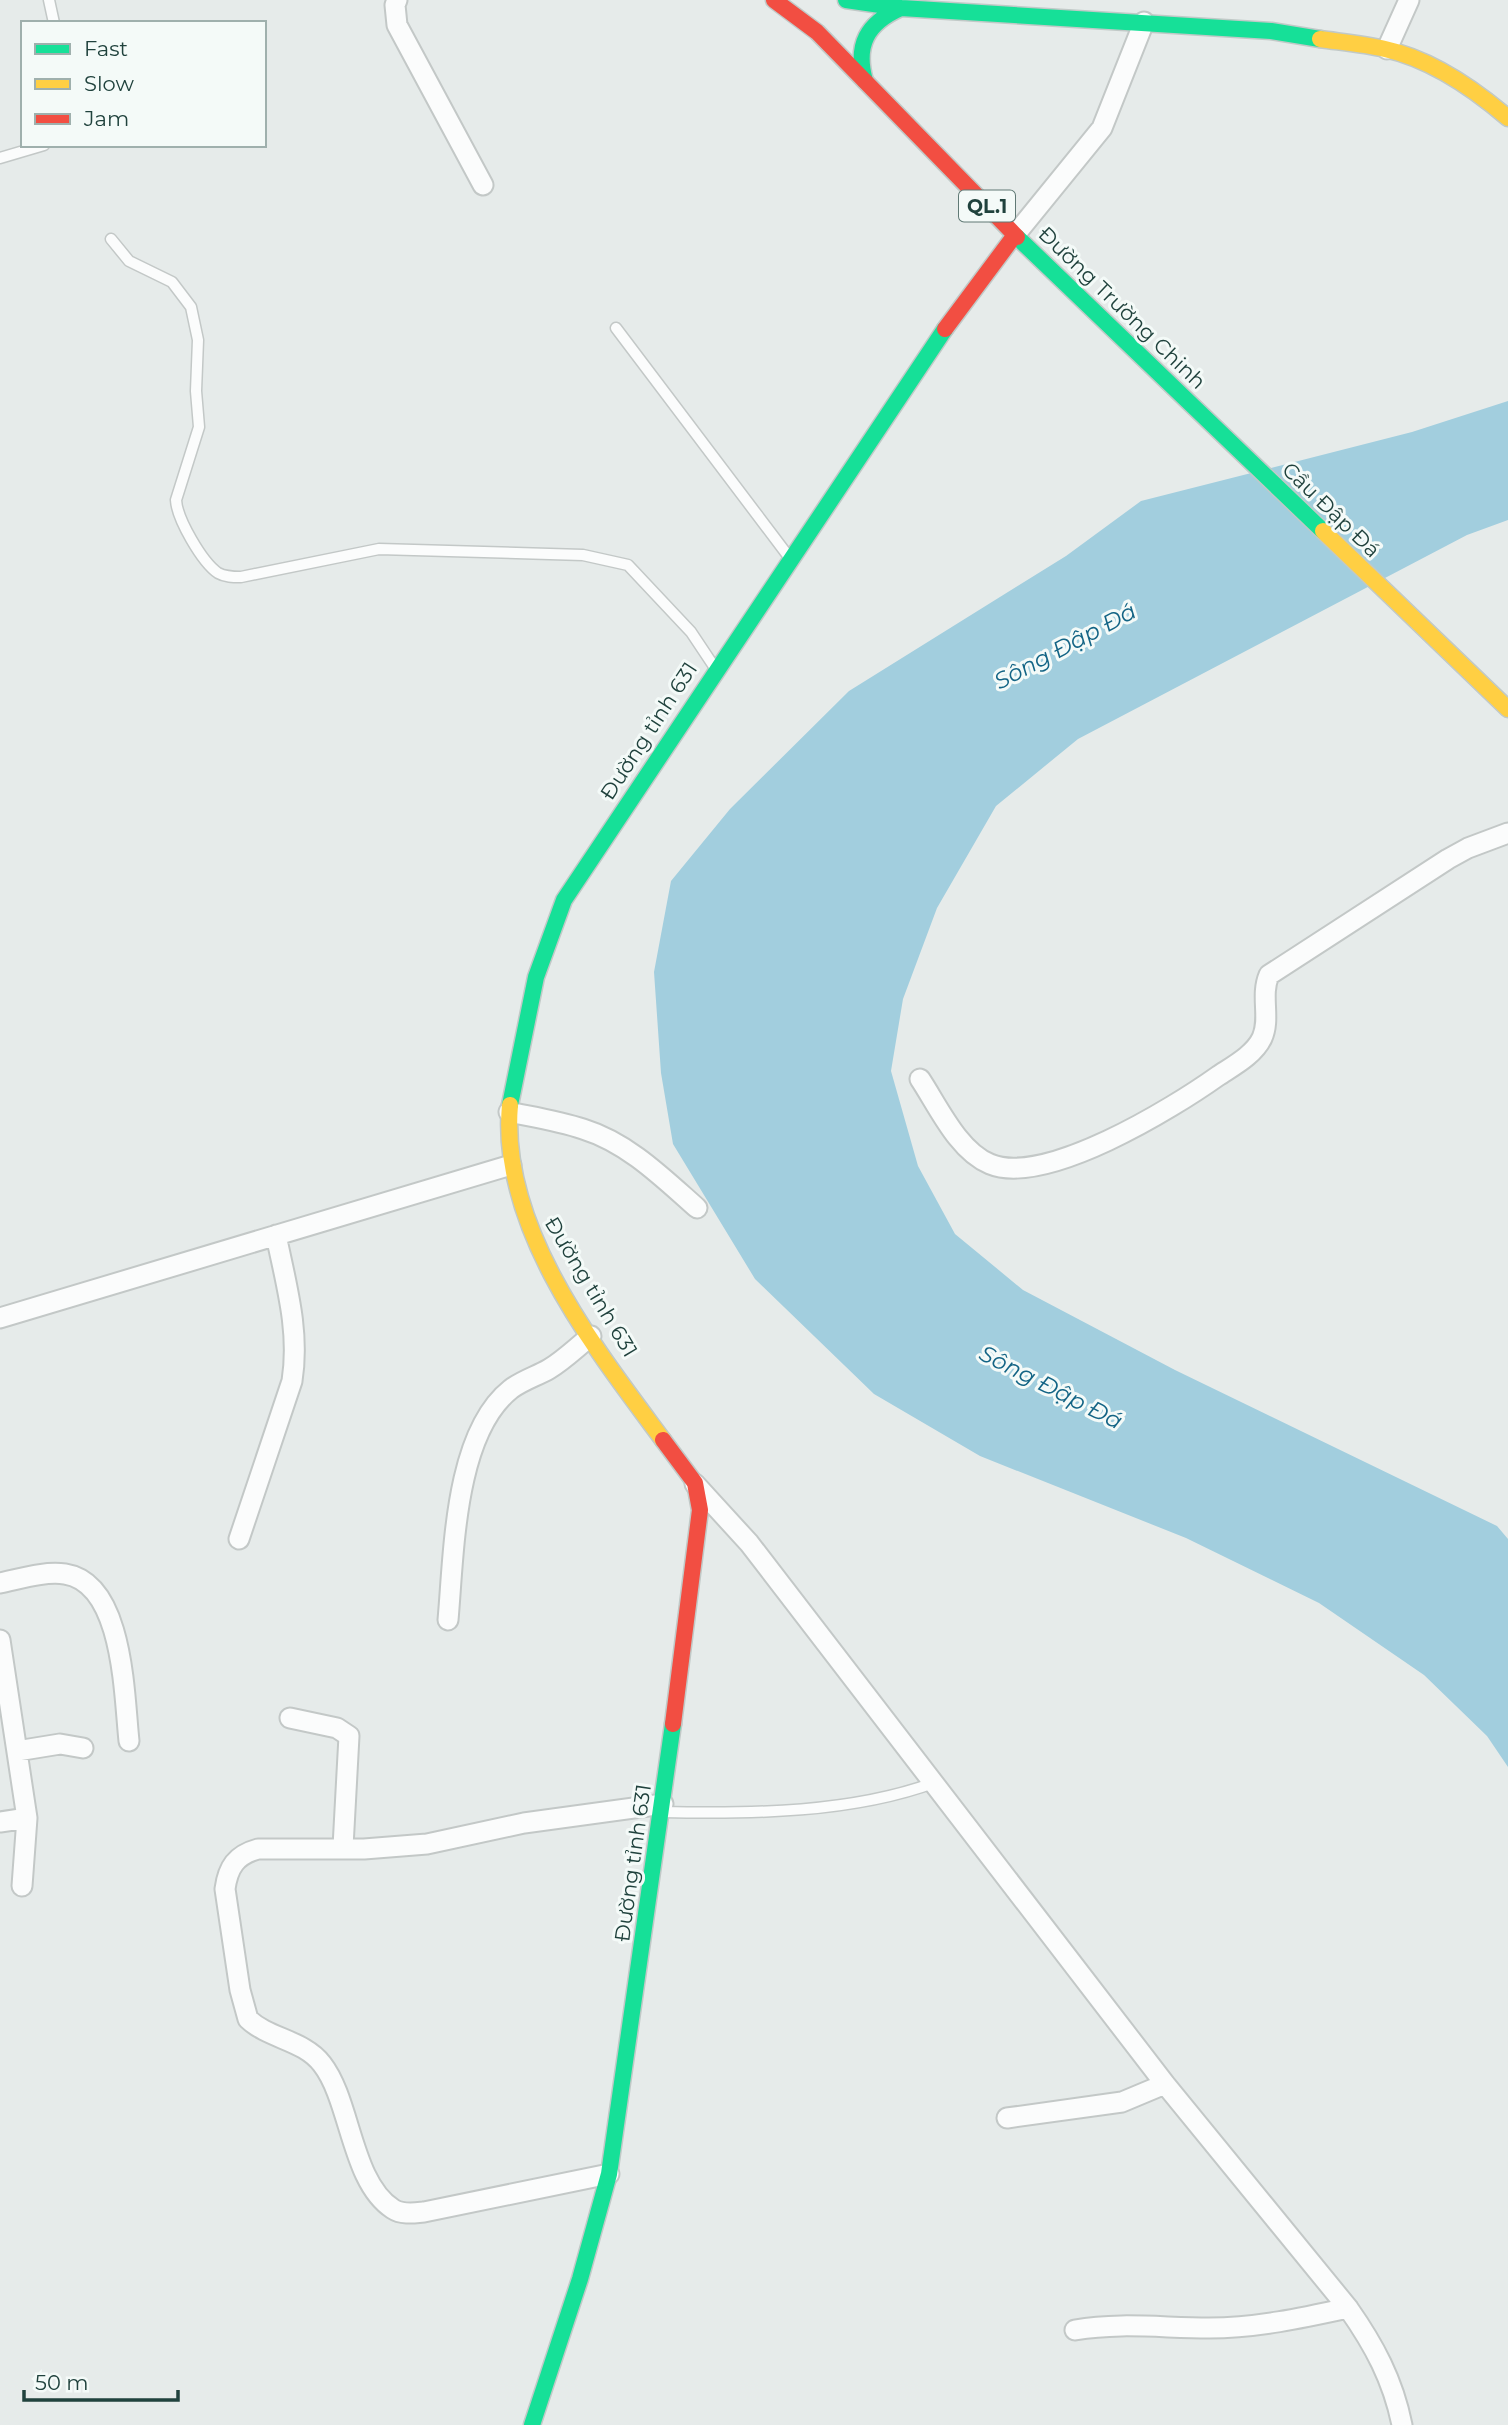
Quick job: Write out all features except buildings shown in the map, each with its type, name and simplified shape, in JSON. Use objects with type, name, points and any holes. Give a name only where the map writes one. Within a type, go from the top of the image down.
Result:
[{"type":"main road","name":"Đường Trường Chinh","points":[[774,0],[817,32],[1015,235],[1200,412]]},
{"type":"main road","points":[[846,0],[901,8],[1271,31],[1387,49],[1440,70],[1480,94],[1508,118]]},
{"type":"main road","points":[[865,81],[858,62],[866,32],[878,16],[901,8]]},
{"type":"main road","name":"Đường tỉnh 631","points":[[532,2425],[584,2266],[608,2174],[663,1808],[700,1510],[695,1483],[591,1336],[530,1228],[519,1199],[511,1165],[510,1090],[540,955],[565,900],[715,669],[922,361],[1015,235]]},
{"type":"main road","name":"Cầu Đập Đá","points":[[1200,412],[1508,709]]},
{"type":"street","points":[[397,0],[394,5],[397,25],[483,185]]},
{"type":"street","points":[[1387,49],[1409,0]]},
{"type":"street","points":[[1015,235],[1102,128],[1144,22]]},
{"type":"street","points":[[920,1079],[961,1141],[978,1157],[1000,1167],[1016,1169],[1045,1163],[1119,1136],[1180,1103],[1256,1046],[1265,1026],[1264,998],[1269,975],[1448,859],[1468,848],[1508,833]]},
{"type":"street","points":[[509,1112],[584,1129],[614,1142],[643,1160],[697,1208]]},
{"type":"street","points":[[0,1318],[511,1165]]},
{"type":"street","points":[[239,1539],[283,1411],[296,1356],[295,1327],[276,1235]]},
{"type":"street","points":[[448,1620],[459,1496],[468,1461],[484,1426],[511,1389],[559,1362],[591,1336]]},
{"type":"street","points":[[695,1483],[749,1543],[936,1782],[1165,2084],[1348,2308],[1374,2344],[1391,2384],[1402,2425]]},
{"type":"street","points":[[0,1583],[33,1576],[66,1574],[94,1590],[109,1616],[115,1637],[129,1741]]},
{"type":"street","points":[[0,1640],[27,1818],[22,1886]]},
{"type":"street","points":[[290,1718],[337,1728],[349,1736],[343,1847]]},
{"type":"street","points":[[17,1751],[60,1744],[83,1748]]},
{"type":"street","points":[[608,2174],[424,2212],[407,2213],[394,2210],[383,2200],[367,2174],[324,2067],[302,2048],[248,2019],[240,1990],[225,1889],[230,1869],[244,1853],[258,1849],[364,1849],[427,1844],[524,1823],[663,1808]]},
{"type":"street","points":[[0,1822],[27,1818]]},
{"type":"street","points":[[1007,2118],[1122,2102],[1165,2084]]},
{"type":"street","points":[[1075,2330],[1127,2324],[1213,2328],[1287,2321],[1348,2308]]},
{"type":"lane","points":[[49,0],[54,21]]},
{"type":"lane","points":[[0,158],[37,147]]},
{"type":"lane","points":[[111,239],[129,261],[172,282],[191,307],[198,340],[196,391],[199,428],[176,500],[177,512],[217,572],[229,577],[241,577],[379,549],[583,555],[617,560],[628,565],[691,632],[715,669]]},
{"type":"lane","points":[[616,328],[789,558]]},
{"type":"lane","points":[[663,1808],[722,1813],[858,1803],[903,1795],[936,1782]]},
{"type":"water","name":"Sông Đập Đá","points":[[1508,401],[1508,520],[1467,535],[1078,739],[996,806],[937,908],[903,999],[891,1071],[918,1166],[955,1234],[1023,1290],[1175,1370],[1497,1526],[1508,1539],[1508,1767],[1487,1736],[1424,1675],[1319,1603],[1186,1538],[980,1456],[874,1394],[755,1279],[673,1144],[661,1073],[654,972],[671,881],[730,809],[849,691],[1066,556],[1141,501],[1412,432]]},
{"type":"traffic: fast","points":[[846,0],[901,8],[1271,31],[1320,39]]},
{"type":"traffic: fast","points":[[865,81],[862,57],[866,37],[880,21],[901,8]]},
{"type":"traffic: fast","points":[[1017,237],[1323,531]]},
{"type":"traffic: fast","points":[[510,1105],[536,977],[564,900],[945,329]]},
{"type":"traffic: fast","points":[[532,2425],[580,2279],[609,2174],[673,1724]]},
{"type":"traffic: slow","points":[[1320,39],[1377,47],[1419,60],[1451,76],[1508,118]]},
{"type":"traffic: slow","points":[[1323,531],[1508,709]]},
{"type":"traffic: slow","points":[[510,1105],[511,1151],[520,1196],[535,1240],[581,1325],[663,1440]]},
{"type":"traffic: jam","points":[[774,0],[817,32],[1017,237]]},
{"type":"traffic: jam","points":[[945,329],[1015,235]]},
{"type":"traffic: jam","points":[[663,1440],[695,1483],[700,1510],[673,1724]]}]
